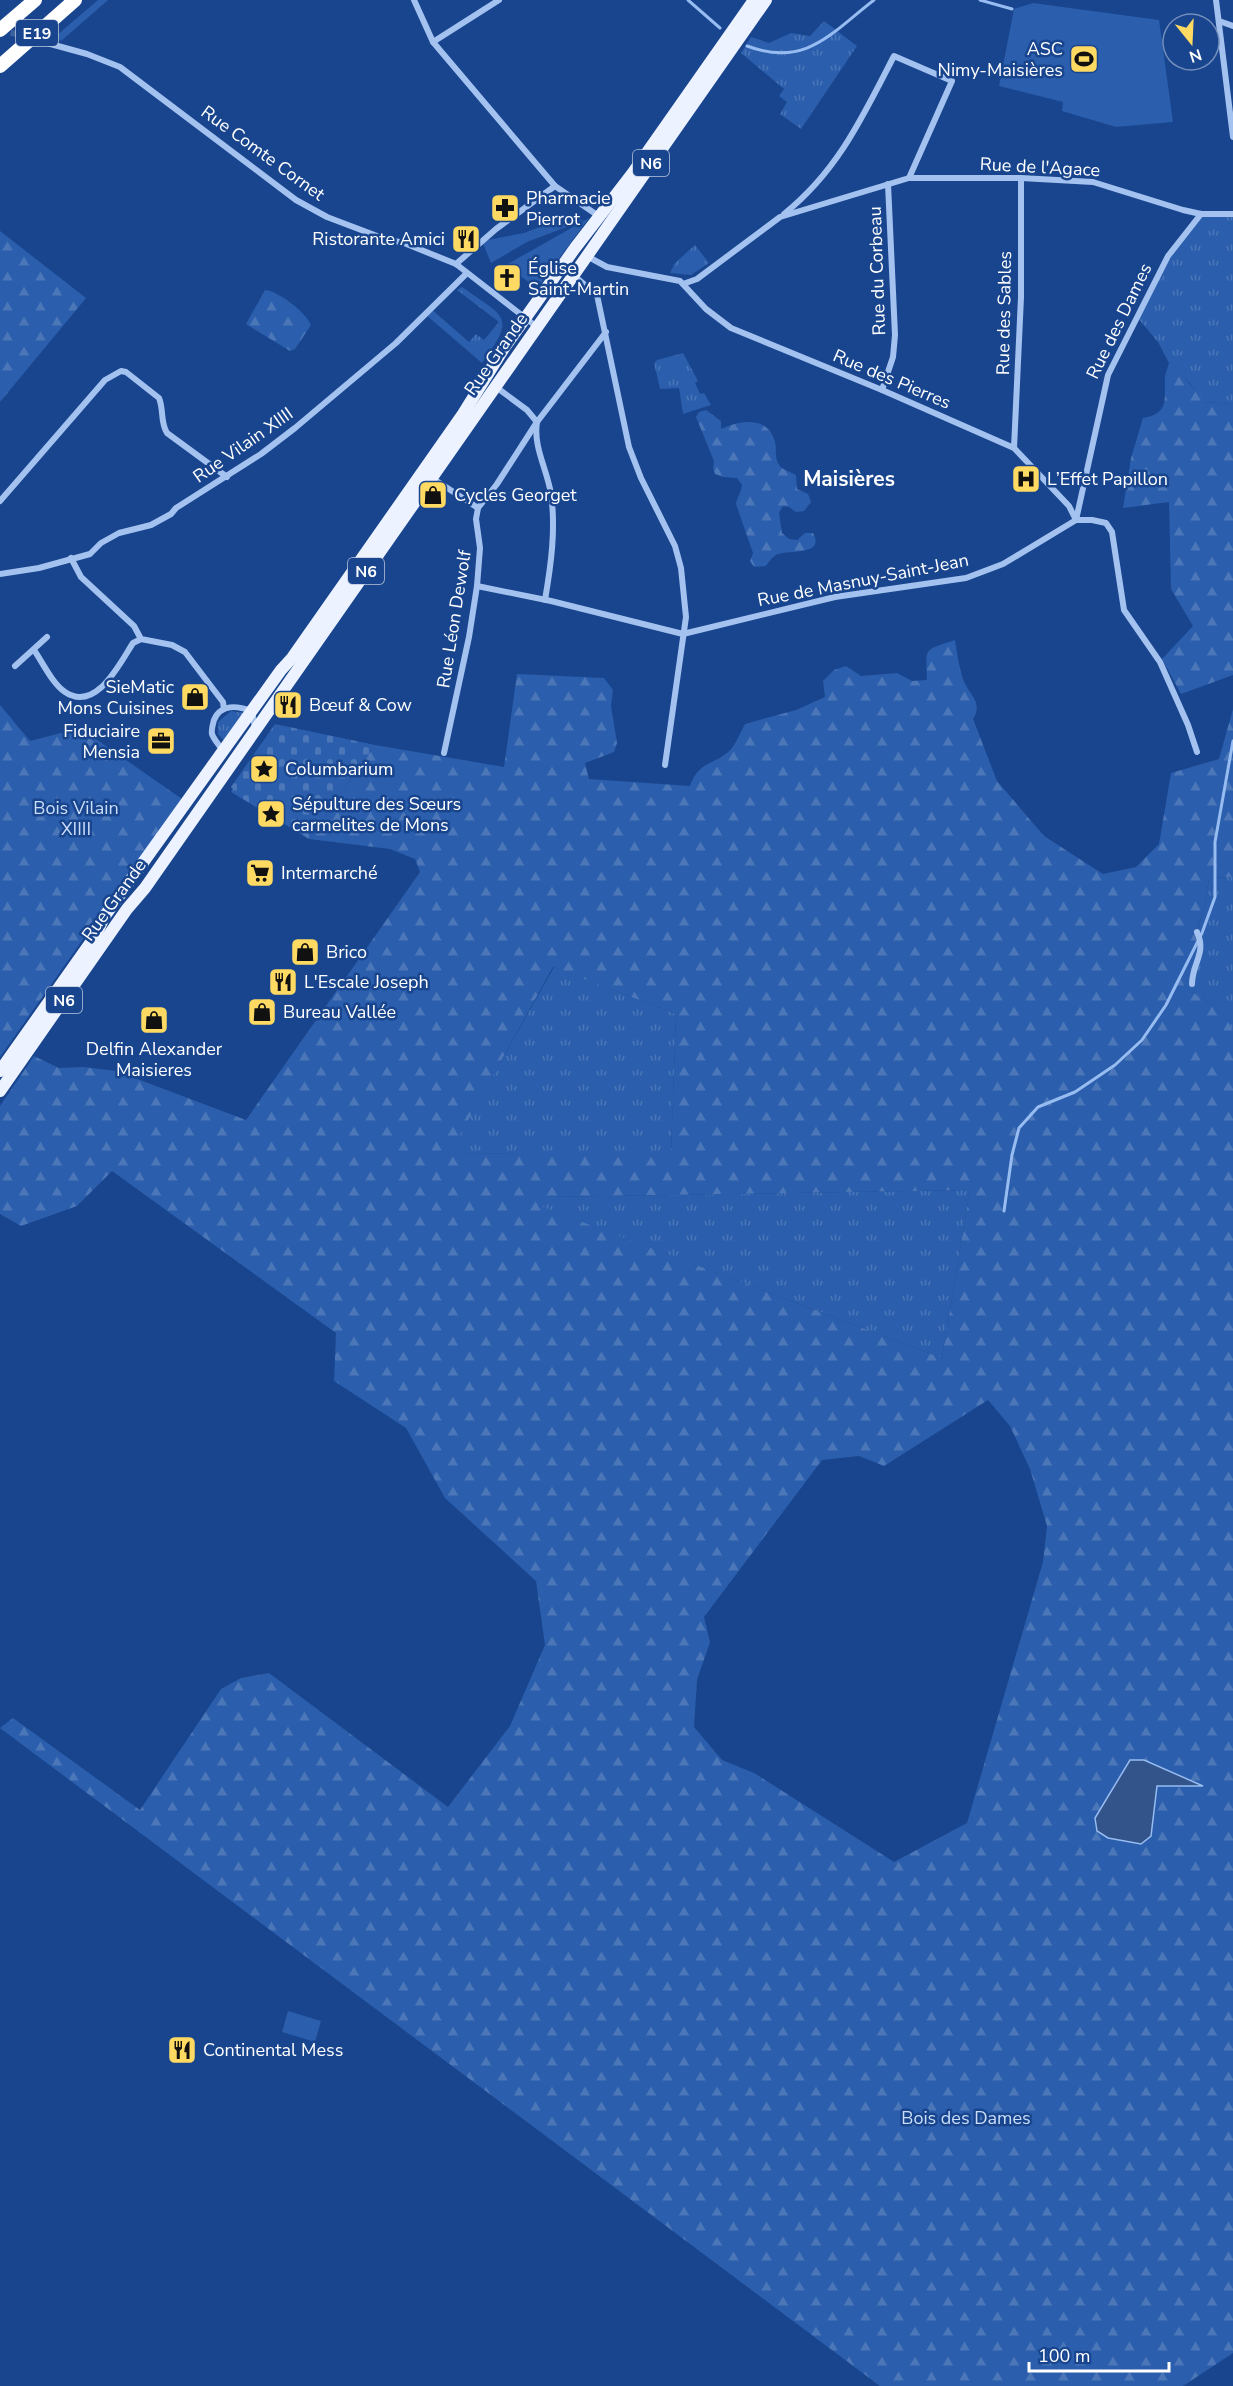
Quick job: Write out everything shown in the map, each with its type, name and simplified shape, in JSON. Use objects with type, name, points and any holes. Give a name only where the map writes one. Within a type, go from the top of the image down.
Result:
[{"type":"highway","name":"E19","points":[[0,30],[35,0]]},
{"type":"highway","name":"E19","points":[[0,66],[75,0]]},
{"type":"main road","name":"Rue Grande","points":[[0,1071],[96,934],[104,917],[438,450],[525,318],[600,217],[754,0]]},
{"type":"main road","name":"Rue Grande","points":[[0,1091],[127,909],[145,888],[766,0]]},
{"type":"street","points":[[414,0],[433,42],[555,186],[600,217]]},
{"type":"street","points":[[433,42],[499,0]]},
{"type":"street","points":[[1221,38],[1233,137]]},
{"type":"street","name":"Rue Comte Cornet","points":[[47,43],[87,54],[120,67],[296,200],[313,210],[456,264],[537,327]]},
{"type":"street","name":"Rue de l'Agace","points":[[684,284],[697,279],[780,217],[812,189],[844,149],[894,56],[952,81],[909,178]]},
{"type":"street","name":"Rue de l'Agace","points":[[780,217],[909,178],[1021,178],[1093,182],[1201,214]]},
{"type":"street","name":"Rue des Sables","points":[[1014,448],[1022,293],[1021,178]]},
{"type":"street","name":"Rue du Corbeau","points":[[882,390],[893,357],[895,335],[888,184]]},
{"type":"street","points":[[456,264],[496,229],[555,186]]},
{"type":"street","points":[[1201,214],[1233,214]]},
{"type":"street","name":"Rue des Dames","points":[[1076,520],[1107,375],[1168,256],[1201,214]]},
{"type":"street","points":[[575,248],[607,267],[675,279],[684,284]]},
{"type":"street","points":[[562,266],[597,295],[629,447],[678,556],[686,609],[665,765]]},
{"type":"street","name":"Rue Vilain XIIII","points":[[0,574],[39,568],[90,554],[100,543],[119,533],[151,525],[171,514],[194,496],[261,454],[333,396],[396,343],[466,274]]},
{"type":"street","name":"Rue des Pierres","points":[[684,284],[706,309],[731,328],[882,390],[1014,448],[1069,506],[1076,520]]},
{"type":"street","points":[[431,477],[478,508],[497,484],[537,422],[606,332]]},
{"type":"street","points":[[0,501],[105,380],[121,371],[159,398],[162,404],[163,427],[167,433],[227,477]]},
{"type":"street","points":[[495,387],[527,410],[537,422],[536,439],[552,501],[552,559],[545,600]]},
{"type":"street","name":"Rue Léon Dewolf","points":[[444,753],[468,645],[477,586],[480,548],[476,519],[478,508]]},
{"type":"street","points":[[1076,520],[1092,520],[1110,526],[1115,538],[1124,610],[1160,662],[1188,725],[1197,752]]},
{"type":"street","name":"Rue de Masnuy-Saint-Jean","points":[[477,586],[683,634],[835,597],[966,578],[1003,564],[1076,520]]},
{"type":"street","points":[[71,558],[81,577],[134,626],[141,639]]},
{"type":"street","points":[[15,666],[48,637]]},
{"type":"street","points":[[34,650],[64,691],[72,696],[87,696],[102,689],[134,643],[141,639],[172,645],[185,652],[223,702],[224,709]]},
{"type":"street","points":[[223,751],[212,734],[212,729],[216,715],[224,709],[237,706],[252,711],[255,729]]},
{"type":"street","points":[[1192,984],[1192,976],[1202,946],[1197,932]]},
{"type":"green space","points":[[98,0],[108,0],[61,41],[56,36]]},
{"type":"green space","name":"ASC Nimy-Maisières","points":[[1033,3],[1159,20],[1161,72],[1166,72],[1173,122],[1116,127],[1062,111],[1063,102],[999,86],[1014,9]]},
{"type":"green space","points":[[824,21],[857,46],[801,129],[780,114],[787,102],[779,96],[784,89],[741,53],[751,37],[769,43],[791,33],[810,36]]},
{"type":"green space","points":[[579,212],[582,221],[527,242],[491,263],[482,241],[524,233]]},
{"type":"green space","points":[[1201,214],[1233,214],[1233,404],[1204,402],[1184,377],[1173,374],[1165,376],[1169,363],[1158,342],[1136,316],[1168,256]]},
{"type":"green space","points":[[589,218],[537,288],[505,265],[506,265]]},
{"type":"green space","points":[[0,231],[86,298],[0,402]]},
{"type":"green space","points":[[695,245],[709,263],[691,275],[670,273],[675,263]]},
{"type":"green space","points":[[462,287],[488,305],[501,319],[500,335],[482,363],[425,314],[430,308],[469,342],[476,334],[484,340],[499,322],[457,290]]},
{"type":"green space","points":[[265,290],[278,294],[291,303],[311,325],[295,349],[290,351],[246,324]]},
{"type":"green space","points":[[683,353],[698,381],[695,383],[700,394],[704,393],[711,405],[683,414],[679,388],[660,389],[654,363],[657,360]]},
{"type":"green space","points":[[1175,373],[1183,375],[1204,402],[1233,404],[1233,675],[1181,694],[1162,659],[1193,626],[1171,589],[1169,502],[1123,508],[1131,458],[1143,418],[1152,416],[1162,409],[1165,399],[1165,376]]},
{"type":"green space","points":[[706,410],[721,421],[721,429],[743,422],[751,422],[765,426],[770,431],[775,442],[778,463],[783,469],[796,475],[797,489],[808,494],[811,502],[804,511],[796,512],[783,506],[779,513],[782,533],[789,539],[797,540],[805,533],[813,533],[816,541],[814,546],[804,551],[781,553],[766,566],[754,567],[750,561],[753,553],[736,504],[742,485],[737,478],[715,474],[714,461],[696,417],[699,412]]},
{"type":"green space","name":"Bois des Dames","points":[[955,640],[963,679],[976,703],[977,708],[973,719],[997,781],[1044,836],[1103,874],[1136,867],[1159,844],[1171,773],[1219,759],[1233,709],[1233,877],[1209,878],[1205,905],[1197,931],[1202,941],[1192,992],[1221,1013],[1233,1031],[1233,2353],[1183,2386],[880,2386],[0,1728],[13,1718],[140,1810],[221,1689],[241,1678],[269,1673],[448,1807],[510,1726],[545,1645],[536,1581],[445,1498],[406,1428],[334,1381],[336,1333],[112,1171],[77,1206],[21,1226],[0,1214],[0,1106],[34,1056],[59,1068],[83,1067],[116,1071],[246,1120],[420,872],[415,859],[390,849],[309,839],[375,745],[504,767],[517,674],[604,678],[613,690],[611,706],[617,743],[614,752],[585,763],[589,779],[690,786],[701,768],[730,750],[745,724],[796,710],[825,697],[823,681],[834,670],[846,666],[861,676],[897,673],[912,681],[927,680],[928,652]],"holes":[[[553,967],[676,1014],[671,1155],[450,1153]],[[970,1190],[942,1358],[540,1206],[544,1197]],[[988,1400],[1010,1426],[1030,1469],[1047,1526],[1043,1562],[967,1823],[894,1862],[754,1773],[722,1760],[694,1727],[697,1680],[710,1642],[704,1617],[822,1460],[859,1456],[884,1466]],[[1130,1760],[1201,1786],[1157,1786],[1155,1797],[1097,1831],[1095,1818]]]},
{"type":"green space","name":"Bois Vilain XIIII","points":[[0,705],[30,741],[80,728],[182,799],[0,1057]]},
{"type":"green space","points":[[231,711],[244,713],[225,742],[218,734],[218,722]]},
{"type":"green space","points":[[275,724],[375,745],[309,839],[231,792],[233,789],[231,787]]},
{"type":"green space","points":[[1233,877],[1233,1031],[1221,1013],[1192,992],[1192,984],[1197,932],[1205,905],[1209,878]]},
{"type":"green space","points":[[554,967],[676,1014],[671,1156],[449,1153]]},
{"type":"green space","points":[[970,1190],[942,1358],[539,1206],[544,1197]]},
{"type":"green space","points":[[288,2011],[321,2021],[315,2042],[282,2032]]},
{"type":"shaded area","points":[[1130,1760],[1144,1760],[1203,1786],[1157,1786],[1151,1836],[1141,1844],[1108,1838],[1097,1831],[1095,1818]]},
{"type":"waterway","points":[[688,0],[720,28]]},
{"type":"waterway","points":[[747,46],[768,52],[786,53],[802,50],[830,35],[874,0]]},
{"type":"waterway","points":[[980,0],[1012,9]]},
{"type":"waterway","points":[[1004,1211],[1012,1155],[1019,1128],[1038,1107],[1075,1092],[1115,1065],[1142,1040],[1166,1005],[1202,933],[1215,897],[1215,842],[1233,741]]},
{"type":"tunnel","points":[[2,30],[47,43]]},
{"type":"place","name":"ASC Nimy-Maisières","points":[[1084,59]]},
{"type":"place","name":"Pharmacie Pierrot","points":[[505,208]]},
{"type":"place","name":"Ristorante Amici","points":[[466,239]]},
{"type":"place","name":"Église Saint-Martin","points":[[507,278]]},
{"type":"place","name":"L’Effet Papillon","points":[[1026,479]]},
{"type":"place","name":"Cycles Georget","points":[[433,495]]},
{"type":"place","name":"SieMatic Mons Cuisines","points":[[195,697]]},
{"type":"place","name":"Bœuf & Cow","points":[[288,705]]},
{"type":"place","name":"Fiduciaire Mensia","points":[[161,741]]},
{"type":"place","name":"Columbarium","points":[[264,769]]},
{"type":"place","name":"Sépulture des Sœurs carmelites de Mons","points":[[271,814]]},
{"type":"place","name":"Intermarché","points":[[260,873]]},
{"type":"place","name":"Brico","points":[[305,952]]},
{"type":"place","name":"L'Escale Joseph","points":[[283,982]]},
{"type":"place","name":"Bureau Vallée","points":[[262,1012]]},
{"type":"place","name":"Delfin Alexander Maisieres","points":[[154,1020]]},
{"type":"place","name":"Continental Mess","points":[[182,2050]]},
{"type":"district","name":"Maisières","points":[[849,479]]}]
